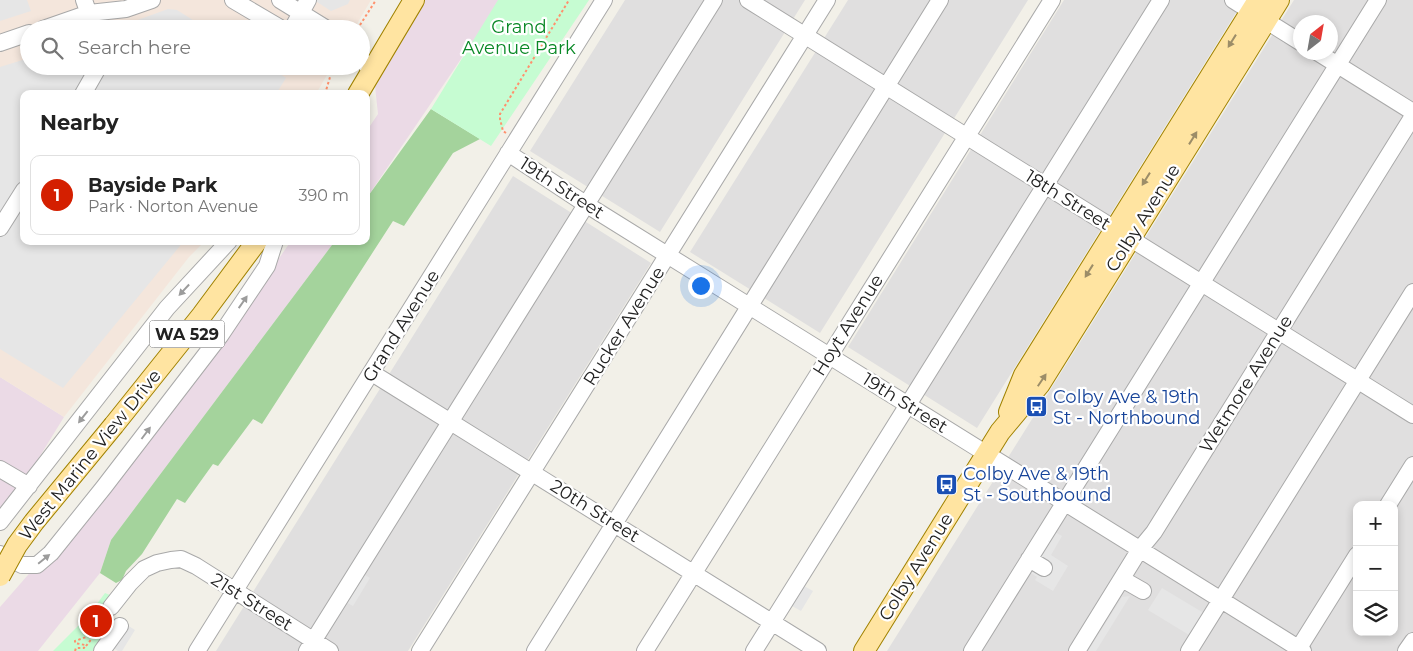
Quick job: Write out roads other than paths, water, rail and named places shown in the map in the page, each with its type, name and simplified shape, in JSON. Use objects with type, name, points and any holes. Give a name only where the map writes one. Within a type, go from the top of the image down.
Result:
[{"type":"main road","points":[[370,57],[414,0]]},
{"type":"main road","name":"Colby Avenue","points":[[864,651],[1000,432],[1040,384],[1123,234],[1258,11],[1279,0]]},
{"type":"main road","points":[[359,90],[361,75]]},
{"type":"main road","name":"West Marine View Drive","points":[[0,576],[17,545],[34,522],[114,425],[254,245]]},
{"type":"street","points":[[89,14],[109,0]]},
{"type":"street","points":[[71,20],[89,14],[126,9],[152,0]]},
{"type":"street","points":[[233,0],[267,20]]},
{"type":"street","points":[[280,0],[304,6],[318,20]]},
{"type":"street","name":"Grand Avenue","points":[[197,651],[604,0]]},
{"type":"street","points":[[310,646],[714,0]]},
{"type":"street","name":"18th Street","points":[[748,0],[1413,415]]},
{"type":"street","name":"Rucker Avenue","points":[[420,651],[827,0]]},
{"type":"street","points":[[535,651],[940,0]]},
{"type":"street","name":"Hoyt Avenue","points":[[645,651],[1052,0]]},
{"type":"street","points":[[754,651],[1161,0]]},
{"type":"street","points":[[1233,0],[1258,11],[1293,37]]},
{"type":"street","points":[[972,651],[1378,0]]},
{"type":"street","points":[[297,20],[304,6]]},
{"type":"street","points":[[0,43],[20,36]]},
{"type":"street","points":[[1329,60],[1413,112]]},
{"type":"street","points":[[85,90],[94,75]]},
{"type":"street","name":"Wetmore Avenue","points":[[1077,651],[1140,550],[1154,532],[1413,116]]},
{"type":"street","name":"19th Street","points":[[512,146],[587,204],[1300,650]]},
{"type":"street","points":[[0,228],[20,196]]},
{"type":"street","points":[[0,522],[167,308],[225,245]]},
{"type":"street","points":[[0,554],[22,565],[37,565],[51,553],[220,336],[267,266],[274,245]]},
{"type":"street","points":[[1189,651],[1198,626],[1221,599],[1413,292]]},
{"type":"street","name":"20th Street","points":[[372,372],[818,651]]},
{"type":"street","points":[[1390,501],[1413,465]]},
{"type":"street","points":[[0,469],[29,486]]},
{"type":"street","points":[[1030,559],[1044,568]]},
{"type":"street","name":"21st Street","points":[[111,607],[144,569],[157,563],[181,560],[196,566],[235,591],[310,646],[330,651]]},
{"type":"street","points":[[1300,650],[1353,562]]},
{"type":"street","points":[[1122,579],[1143,591]]},
{"type":"street","points":[[102,651],[120,626]]},
{"type":"street","points":[[1406,651],[1413,640]]},
{"type":"place","name":"Colby Ave & 19th St - Northbound","points":[[1037,407]]},
{"type":"place","name":"Colby Ave & 19th St - Southbound","points":[[947,484]]},
{"type":"place","name":"Bayside Park","points":[[96,621]]},
{"type":"park label","name":"Grand Avenue Park","points":[[519,37]]}]
